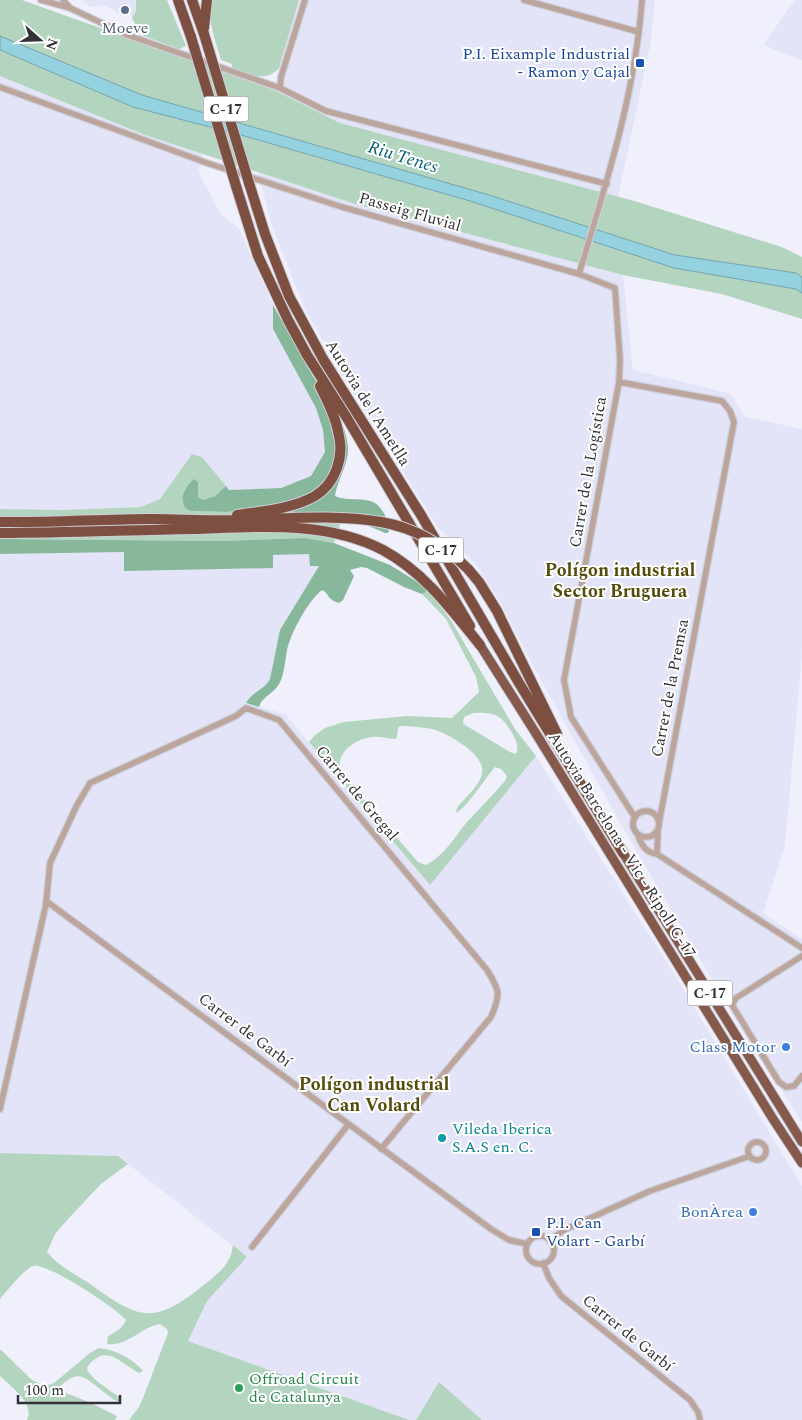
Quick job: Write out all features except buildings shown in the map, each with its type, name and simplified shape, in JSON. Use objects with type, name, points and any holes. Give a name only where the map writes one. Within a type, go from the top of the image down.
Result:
[{"type":"highway","name":"Autovia de l'Ametlla","points":[[178,0],[258,256],[277,300],[307,355],[465,615],[480,645]]},
{"type":"highway","name":"Autovia de l'Ametlla","points":[[192,0],[265,234],[296,310],[314,343],[421,515],[519,683],[585,791]]},
{"type":"highway","points":[[204,34],[206,0]]},
{"type":"highway","points":[[193,520],[237,515],[292,504],[314,496],[332,478],[340,455],[340,437],[336,421],[307,355]]},
{"type":"highway","points":[[0,522],[54,523],[152,519],[366,519],[404,527],[422,535],[442,546],[468,568],[479,582],[497,611],[585,791]]},
{"type":"highway","points":[[0,533],[303,528],[343,535],[378,548],[409,566],[435,590],[480,645]]},
{"type":"highway","name":"Autovia Barcelona - Vic - Ripoll C-17","points":[[480,645],[773,1119],[800,1159],[802,1170]]},
{"type":"highway","name":"Autovia Barcelona - Vic - Ripoll C-17","points":[[585,791],[802,1142]]},
{"type":"street","points":[[41,0],[70,8],[127,35],[280,88],[326,111],[607,184]]},
{"type":"street","points":[[63,0],[70,8]]},
{"type":"street","points":[[280,88],[281,77],[305,0]]},
{"type":"street","points":[[524,0],[639,32]]},
{"type":"street","points":[[579,274],[607,184],[627,104],[639,32],[642,0]]},
{"type":"street","name":"Passeig Fluvial","points":[[0,87],[207,163],[342,207],[579,274],[615,288],[620,360],[619,382]]},
{"type":"street","name":"Carrer de la Premsa","points":[[619,382],[722,401],[730,411],[734,429],[659,825],[657,854]]},
{"type":"street","name":"Carrer de la Logística","points":[[619,382],[564,680],[571,717],[634,816]]},
{"type":"street","name":"Carrer de Gregal","points":[[46,901],[50,863],[77,805],[90,783],[236,716],[246,708],[279,720],[487,970],[498,988],[498,1002],[491,1017],[381,1149]]},
{"type":"street","points":[[638,835],[642,837],[650,836],[657,831],[659,825],[656,815],[649,811],[641,811],[634,816],[633,828],[646,850],[657,854],[802,948]]},
{"type":"street","points":[[0,1109],[46,901]]},
{"type":"street","name":"Carrer de Garbí","points":[[46,901],[490,1229],[509,1240],[527,1244]]},
{"type":"street","points":[[802,956],[736,998],[732,1005],[778,1082],[786,1087],[794,1086],[802,1076]]},
{"type":"street","points":[[252,1248],[348,1125]]},
{"type":"street","points":[[550,1240],[566,1228],[650,1191],[750,1156]]},
{"type":"street","points":[[543,1236],[550,1240],[553,1246],[553,1254],[548,1261],[538,1264],[529,1258],[526,1250],[527,1244],[532,1239],[543,1236]]},
{"type":"street","name":"Carrer de Garbí","points":[[543,1263],[549,1278],[561,1296],[690,1400],[698,1412],[700,1420]]},
{"type":"shaded area","name":"Moeve","points":[[80,0],[136,0],[136,12],[132,18],[131,14],[116,13],[113,9],[103,5],[91,7]]},
{"type":"shaded area","points":[[299,0],[655,0],[651,41],[618,197],[340,123],[276,91],[279,68]]},
{"type":"shaded area","points":[[795,0],[802,0],[802,60],[763,45]]},
{"type":"shaded area","points":[[0,76],[145,135],[203,154],[198,171],[220,213],[239,229],[273,305],[273,329],[316,408],[323,430],[325,452],[311,476],[281,488],[229,490],[202,457],[192,454],[160,499],[141,507],[62,510],[0,509]]},
{"type":"shaded area","points":[[258,172],[355,204],[623,275],[633,370],[731,394],[745,417],[802,429],[802,654],[785,846],[763,913],[802,939],[802,1122],[724,1000],[623,828],[497,597],[476,565],[454,541],[439,529],[344,378],[304,307],[272,226]]},
{"type":"shaded area","points":[[124,552],[124,570],[273,568],[273,555],[309,554],[319,566],[280,630],[270,679],[266,686],[249,698],[246,703],[285,714],[429,884],[536,756],[671,969],[802,1186],[802,1420],[482,1420],[439,1383],[416,1420],[409,1420],[188,1341],[207,1301],[247,1257],[118,1156],[0,1153],[0,554]]},
{"type":"green space","points":[[0,0],[22,0],[276,91],[340,123],[631,200],[782,247],[802,257],[802,277],[796,273],[675,255],[489,195],[142,95],[0,36]]},
{"type":"green space","points":[[136,0],[167,0],[186,46],[179,49],[144,36],[138,30],[132,18],[136,11]]},
{"type":"green space","points":[[212,0],[299,0],[279,68],[274,73],[257,76],[232,68],[232,64],[221,60],[211,22],[210,7]]},
{"type":"green space","points":[[0,50],[133,107],[241,135],[470,201],[674,268],[796,289],[802,293],[802,319],[722,294],[623,275],[355,204],[145,135],[0,76]]},
{"type":"green space","points":[[273,305],[343,426],[348,454],[335,496],[366,500],[377,504],[384,513],[390,527],[388,533],[343,515],[298,513],[277,506],[227,512],[190,511],[183,504],[183,495],[187,486],[194,479],[198,482],[198,497],[203,500],[215,496],[226,486],[229,490],[281,488],[311,476],[325,452],[323,430],[316,408],[273,329]]},
{"type":"green space","points":[[192,454],[202,457],[226,486],[215,496],[203,500],[198,497],[198,482],[192,481],[185,489],[182,502],[190,511],[227,512],[277,506],[343,515],[334,543],[305,538],[223,541],[0,539],[0,509],[62,510],[141,507],[160,499]]},
{"type":"green space","points":[[305,538],[334,543],[390,565],[427,588],[425,593],[422,594],[367,568],[361,567],[350,570],[354,576],[343,600],[339,603],[322,590],[306,609],[289,643],[283,675],[279,684],[262,701],[259,707],[246,703],[270,679],[280,630],[319,566],[310,566],[309,554],[273,555],[273,568],[124,571],[124,552],[0,554],[0,539],[223,541]]},
{"type":"green space","points":[[427,588],[450,619],[515,729],[536,756],[430,885],[309,742],[325,728],[344,722],[408,716],[452,718],[478,693],[476,677],[446,619],[422,594],[425,593]],"holes":[[[473,713],[492,714],[500,718],[515,738],[517,752],[515,754],[510,752],[465,725],[463,723],[464,717]],[[400,726],[412,726],[439,731],[464,745],[478,759],[482,766],[481,778],[457,808],[456,813],[470,800],[495,767],[501,769],[507,776],[505,781],[467,822],[444,851],[426,865],[418,862],[340,770],[342,756],[351,745],[365,738],[372,737],[395,739]]]},
{"type":"green space","points":[[0,1153],[118,1156],[128,1164],[101,1184],[55,1234],[47,1252],[57,1262],[124,1306],[149,1313],[174,1306],[210,1280],[227,1263],[233,1245],[247,1257],[207,1301],[188,1341],[409,1420],[129,1420],[143,1398],[168,1333],[167,1329],[160,1324],[121,1343],[107,1344],[108,1336],[119,1330],[126,1320],[81,1287],[41,1267],[33,1266],[25,1271],[0,1299]]},
{"type":"green space","points":[[99,1348],[123,1355],[143,1371],[139,1373],[119,1360],[107,1355],[95,1359],[88,1366],[87,1370],[90,1374],[120,1398],[119,1402],[85,1378],[79,1376],[70,1379],[60,1386],[61,1391],[117,1416],[115,1420],[27,1420],[29,1414],[25,1402],[0,1376],[0,1349],[32,1380],[45,1386],[54,1383],[90,1353]]},
{"type":"green space","points":[[439,1382],[482,1420],[416,1420]]},
{"type":"water","points":[[0,36],[142,95],[489,195],[675,255],[796,273],[802,277],[802,293],[796,289],[674,268],[470,201],[241,135],[133,107],[0,50]]},
{"type":"place","name":"Moeve","points":[[125,10]]},
{"type":"place","name":"P.I. Eixample Industrial - Ramon y Cajal","points":[[640,63]]},
{"type":"place","name":"Class Motor","points":[[786,1047]]},
{"type":"place","name":"Vileda Iberica S.A.S en. C.","points":[[442,1138]]},
{"type":"place","name":"BonÀrea","points":[[753,1212]]},
{"type":"place","name":"P.I. Can Volart - Garbí","points":[[536,1232]]},
{"type":"place","name":"Offroad Circuit de Catalunya","points":[[239,1388]]},
{"type":"district","name":"Polígon industrial Sector Bruguera","points":[[620,580]]},
{"type":"district","name":"Polígon industrial Can Volard","points":[[374,1094]]},
{"type":"water label","name":"Riu Tenes","points":[[403,157]]}]
